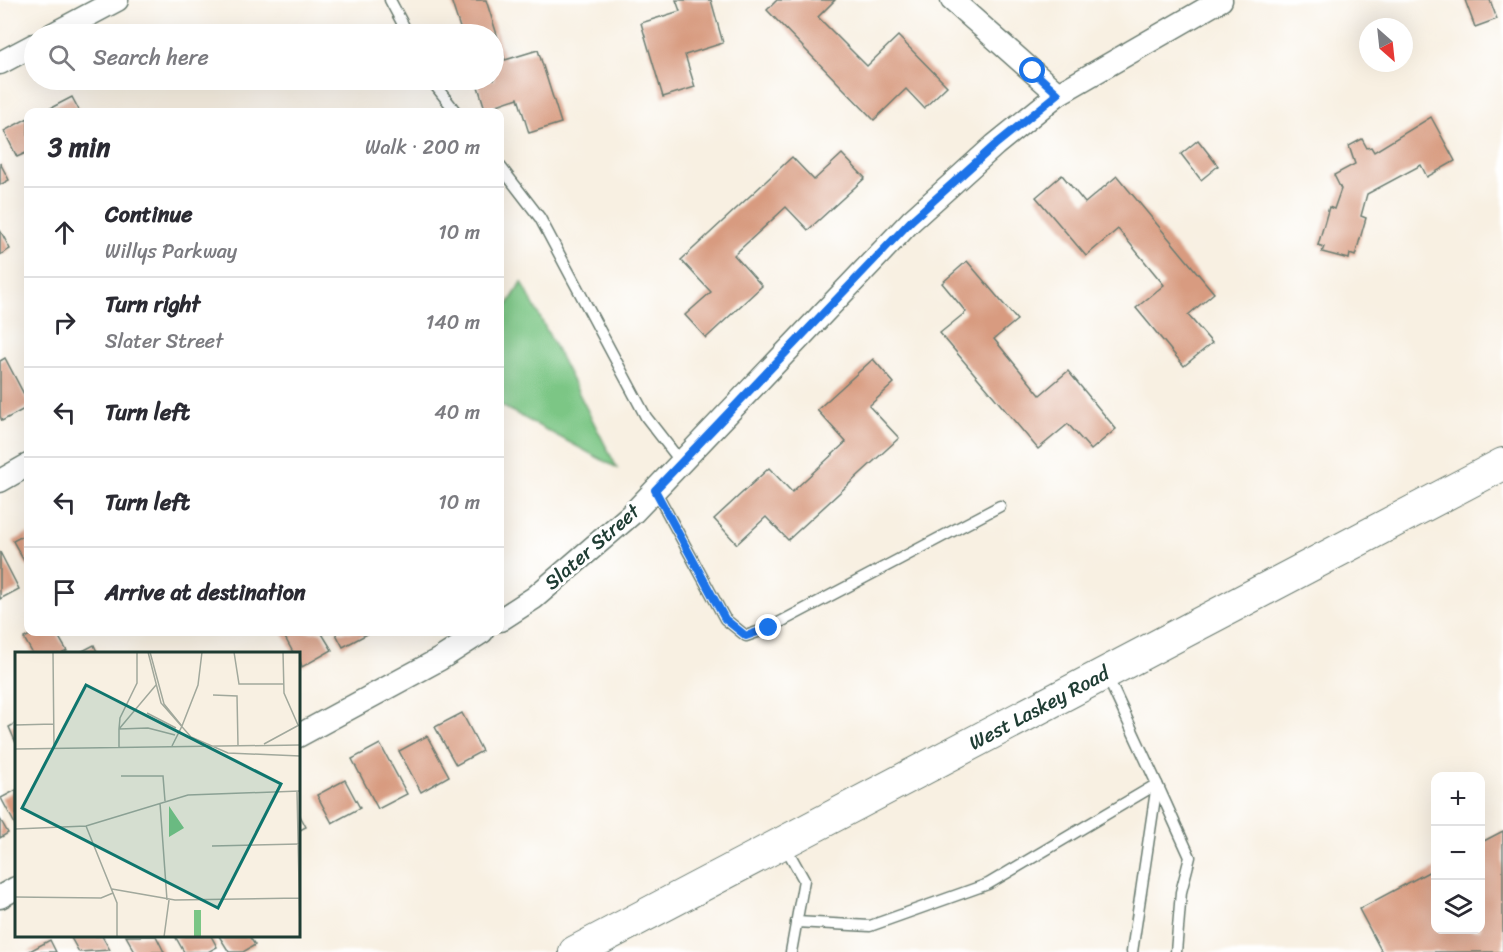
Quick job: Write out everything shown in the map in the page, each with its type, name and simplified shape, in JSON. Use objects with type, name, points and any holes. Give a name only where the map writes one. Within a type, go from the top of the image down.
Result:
[{"type":"main road","name":"West Laskey Road","points":[[575,952],[1105,673],[1501,471]]},
{"type":"street","points":[[72,24],[117,0]]},
{"type":"street","points":[[952,0],[1058,94]]},
{"type":"street","name":"Slater Street","points":[[504,617],[534,598],[634,512],[911,221],[995,145],[1058,94],[1221,0]]},
{"type":"street","points":[[0,63],[24,50]]},
{"type":"street","points":[[0,481],[24,467]]},
{"type":"street","points":[[300,735],[440,659],[476,636]]},
{"type":"street","points":[[0,897],[15,889]]},
{"type":"lane","points":[[390,0],[403,24]]},
{"type":"lane","points":[[440,90],[453,108]]},
{"type":"lane","points":[[504,171],[540,218],[646,417],[681,462]]},
{"type":"lane","points":[[655,490],[725,619],[746,636],[769,628],[1000,506]]},
{"type":"lane","points":[[1105,673],[1190,857],[1181,892],[1176,952]]},
{"type":"lane","points":[[796,922],[870,926],[988,884],[1157,784]]},
{"type":"lane","points":[[1132,952],[1157,784]]},
{"type":"lane","points":[[783,843],[804,880],[791,952]]},
{"type":"green space","points":[[522,282],[617,468],[504,407],[504,311]]},
{"type":"building","points":[[451,0],[486,0],[494,24],[459,24]]},
{"type":"building","points":[[676,0],[711,0],[723,43],[685,55],[695,87],[663,97],[641,23],[680,11]]},
{"type":"building","points":[[777,0],[835,0],[818,17],[867,66],[898,36],[947,86],[924,108],[906,89],[874,120],[767,10]]},
{"type":"building","points":[[1465,0],[1490,0],[1497,19],[1475,27]]},
{"type":"building","points":[[538,50],[561,123],[529,133],[518,98],[485,108],[479,90],[504,90],[504,57],[505,60]]},
{"type":"building","points":[[72,97],[78,108],[51,108]]},
{"type":"building","points":[[1431,117],[1455,161],[1427,177],[1421,165],[1367,194],[1361,216],[1366,218],[1355,256],[1350,254],[1349,259],[1322,252],[1324,247],[1318,245],[1329,207],[1334,209],[1341,189],[1334,175],[1355,164],[1349,146],[1362,139],[1367,148],[1371,147],[1374,152]]},
{"type":"building","points":[[24,120],[24,154],[17,157],[4,131]]},
{"type":"building","points":[[1198,140],[1218,166],[1201,180],[1181,154]]},
{"type":"building","points":[[842,154],[865,178],[808,230],[786,207],[734,255],[762,286],[706,338],[685,315],[711,292],[681,260],[792,157],[814,180]]},
{"type":"building","points":[[0,163],[9,180],[0,185]]},
{"type":"building","points":[[1062,175],[1085,203],[1117,176],[1214,293],[1188,315],[1212,343],[1184,366],[1136,308],[1164,285],[1118,229],[1086,256],[1036,197]]},
{"type":"building","points":[[0,230],[10,249],[0,255]]},
{"type":"building","points":[[967,261],[1017,320],[994,339],[1040,395],[1068,371],[1116,429],[1091,450],[1068,424],[1038,449],[940,333],[966,312],[942,283]]},
{"type":"building","points":[[5,358],[24,394],[24,409],[2,421],[0,416],[0,361]]},
{"type":"building","points":[[873,359],[894,383],[869,406],[899,438],[788,540],[766,517],[737,544],[714,519],[769,468],[792,492],[846,442],[817,410]]},
{"type":"building","points":[[24,535],[24,561],[13,541]]},
{"type":"building","points":[[0,552],[19,589],[0,599]]},
{"type":"building","points":[[58,636],[67,651],[32,652],[24,638]]},
{"type":"building","points":[[284,636],[323,636],[332,650],[302,667],[300,652],[293,652]]},
{"type":"building","points":[[337,636],[364,636],[343,647]]},
{"type":"building","points":[[94,645],[97,652],[81,652]]},
{"type":"building","points":[[462,713],[482,751],[456,765],[435,727]]},
{"type":"building","points":[[15,724],[15,741],[9,727]]},
{"type":"building","points":[[427,736],[449,776],[421,792],[399,751]]},
{"type":"building","points":[[380,744],[407,794],[378,809],[352,759]]},
{"type":"building","points":[[345,780],[360,808],[332,823],[317,795]]},
{"type":"building","points":[[15,791],[15,824],[1,798]]},
{"type":"building","points":[[300,816],[306,827],[300,830]]},
{"type":"building","points":[[0,819],[8,833],[0,838]]},
{"type":"building","points":[[1503,831],[1503,952],[1382,952],[1359,909],[1431,871],[1431,934],[1485,934],[1485,840]]},
{"type":"building","points":[[71,937],[103,937],[110,950],[79,952]]},
{"type":"building","points":[[127,937],[156,937],[164,952],[135,952]]},
{"type":"building","points":[[176,937],[212,937],[217,947],[208,952],[184,952]]},
{"type":"building","points":[[220,937],[250,937],[255,945],[243,952],[229,952]]},
{"type":"building","points":[[50,940],[56,952],[28,952]]},
{"type":"route","points":[[769,628],[746,636],[725,619],[655,490],[911,221],[995,145],[1058,94],[1033,71]]}]
